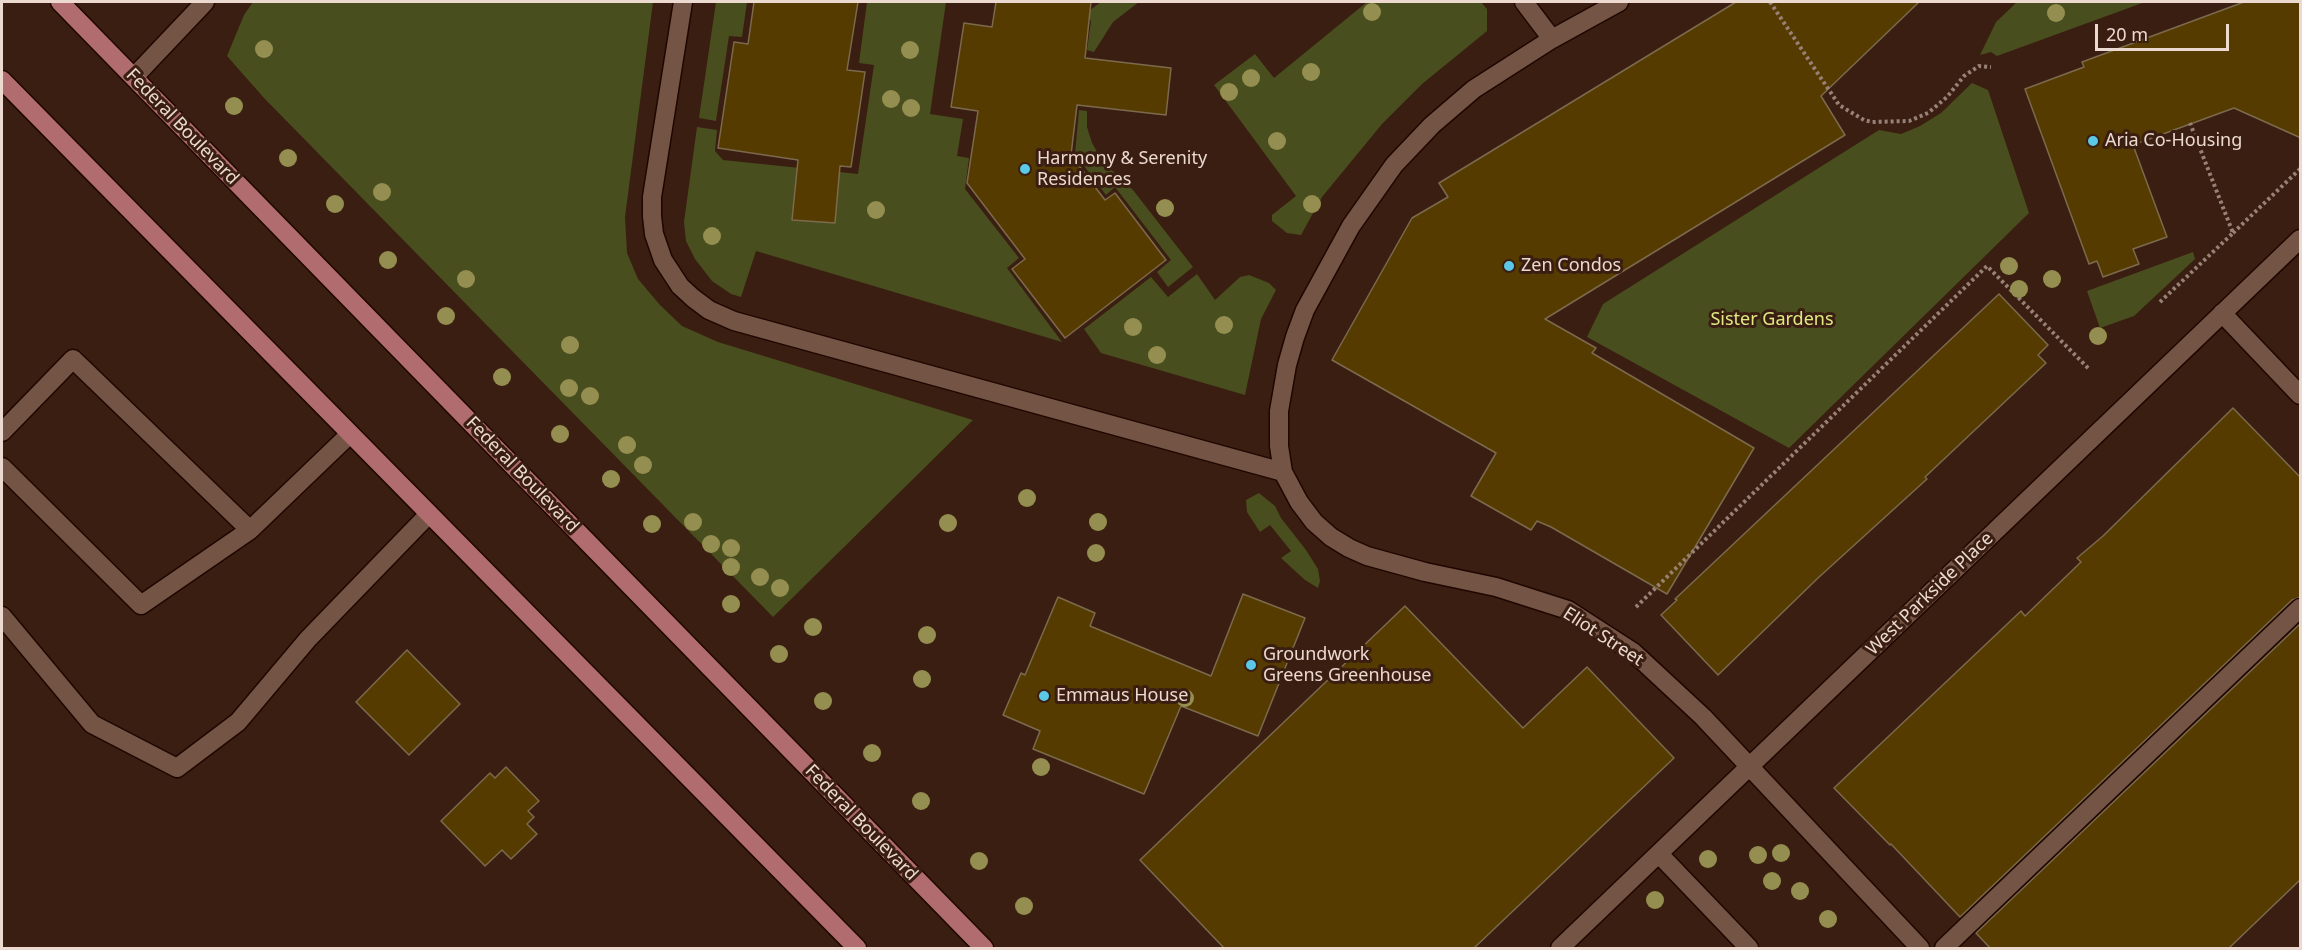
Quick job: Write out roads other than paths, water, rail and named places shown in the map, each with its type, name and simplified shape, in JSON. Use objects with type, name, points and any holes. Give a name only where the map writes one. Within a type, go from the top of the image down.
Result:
[{"type":"main road","name":"Federal Boulevard","points":[[60,2],[984,948]]},
{"type":"main road","points":[[2,81],[857,948]]},
{"type":"street","points":[[134,78],[205,2]]},
{"type":"street","points":[[683,2],[652,197],[652,216],[656,243],[663,260],[680,286],[693,298],[709,310],[734,321],[1283,472],[1279,446],[1279,411],[1287,365],[1305,310],[1351,226],[1394,165],[1432,125],[1474,89],[1552,39],[1618,2]]},
{"type":"street","points":[[1524,2],[1552,39]]},
{"type":"street","name":"West Parkside Place","points":[[1568,946],[1749,766],[2301,238]]},
{"type":"street","points":[[2222,314],[2301,395]]},
{"type":"street","points":[[2,432],[73,359],[250,530]]},
{"type":"street","points":[[2,467],[141,605],[250,530],[350,434]]},
{"type":"street","name":"Eliot Street","points":[[1283,472],[1299,502],[1314,522],[1331,537],[1349,548],[1410,568],[1527,596],[1568,610],[1633,652],[1703,717],[1920,948]]},
{"type":"street","points":[[2,616],[92,724],[177,768],[238,722],[308,639],[429,514]]},
{"type":"street","points":[[1944,948],[2301,608]]},
{"type":"street","points":[[1659,854],[1749,948]]},
{"type":"place","name":"Aria Co-Housing","points":[[2093,141]]},
{"type":"place","name":"Harmony & Serenity Residences","points":[[1025,169]]},
{"type":"place","name":"Zen Condos","points":[[1509,266]]},
{"type":"place","name":"Groundwork Greens Greenhouse","points":[[1251,665]]},
{"type":"place","name":"Emmaus House","points":[[1044,696]]},
{"type":"park label","name":"Sister Gardens","points":[[1772,320]]}]
